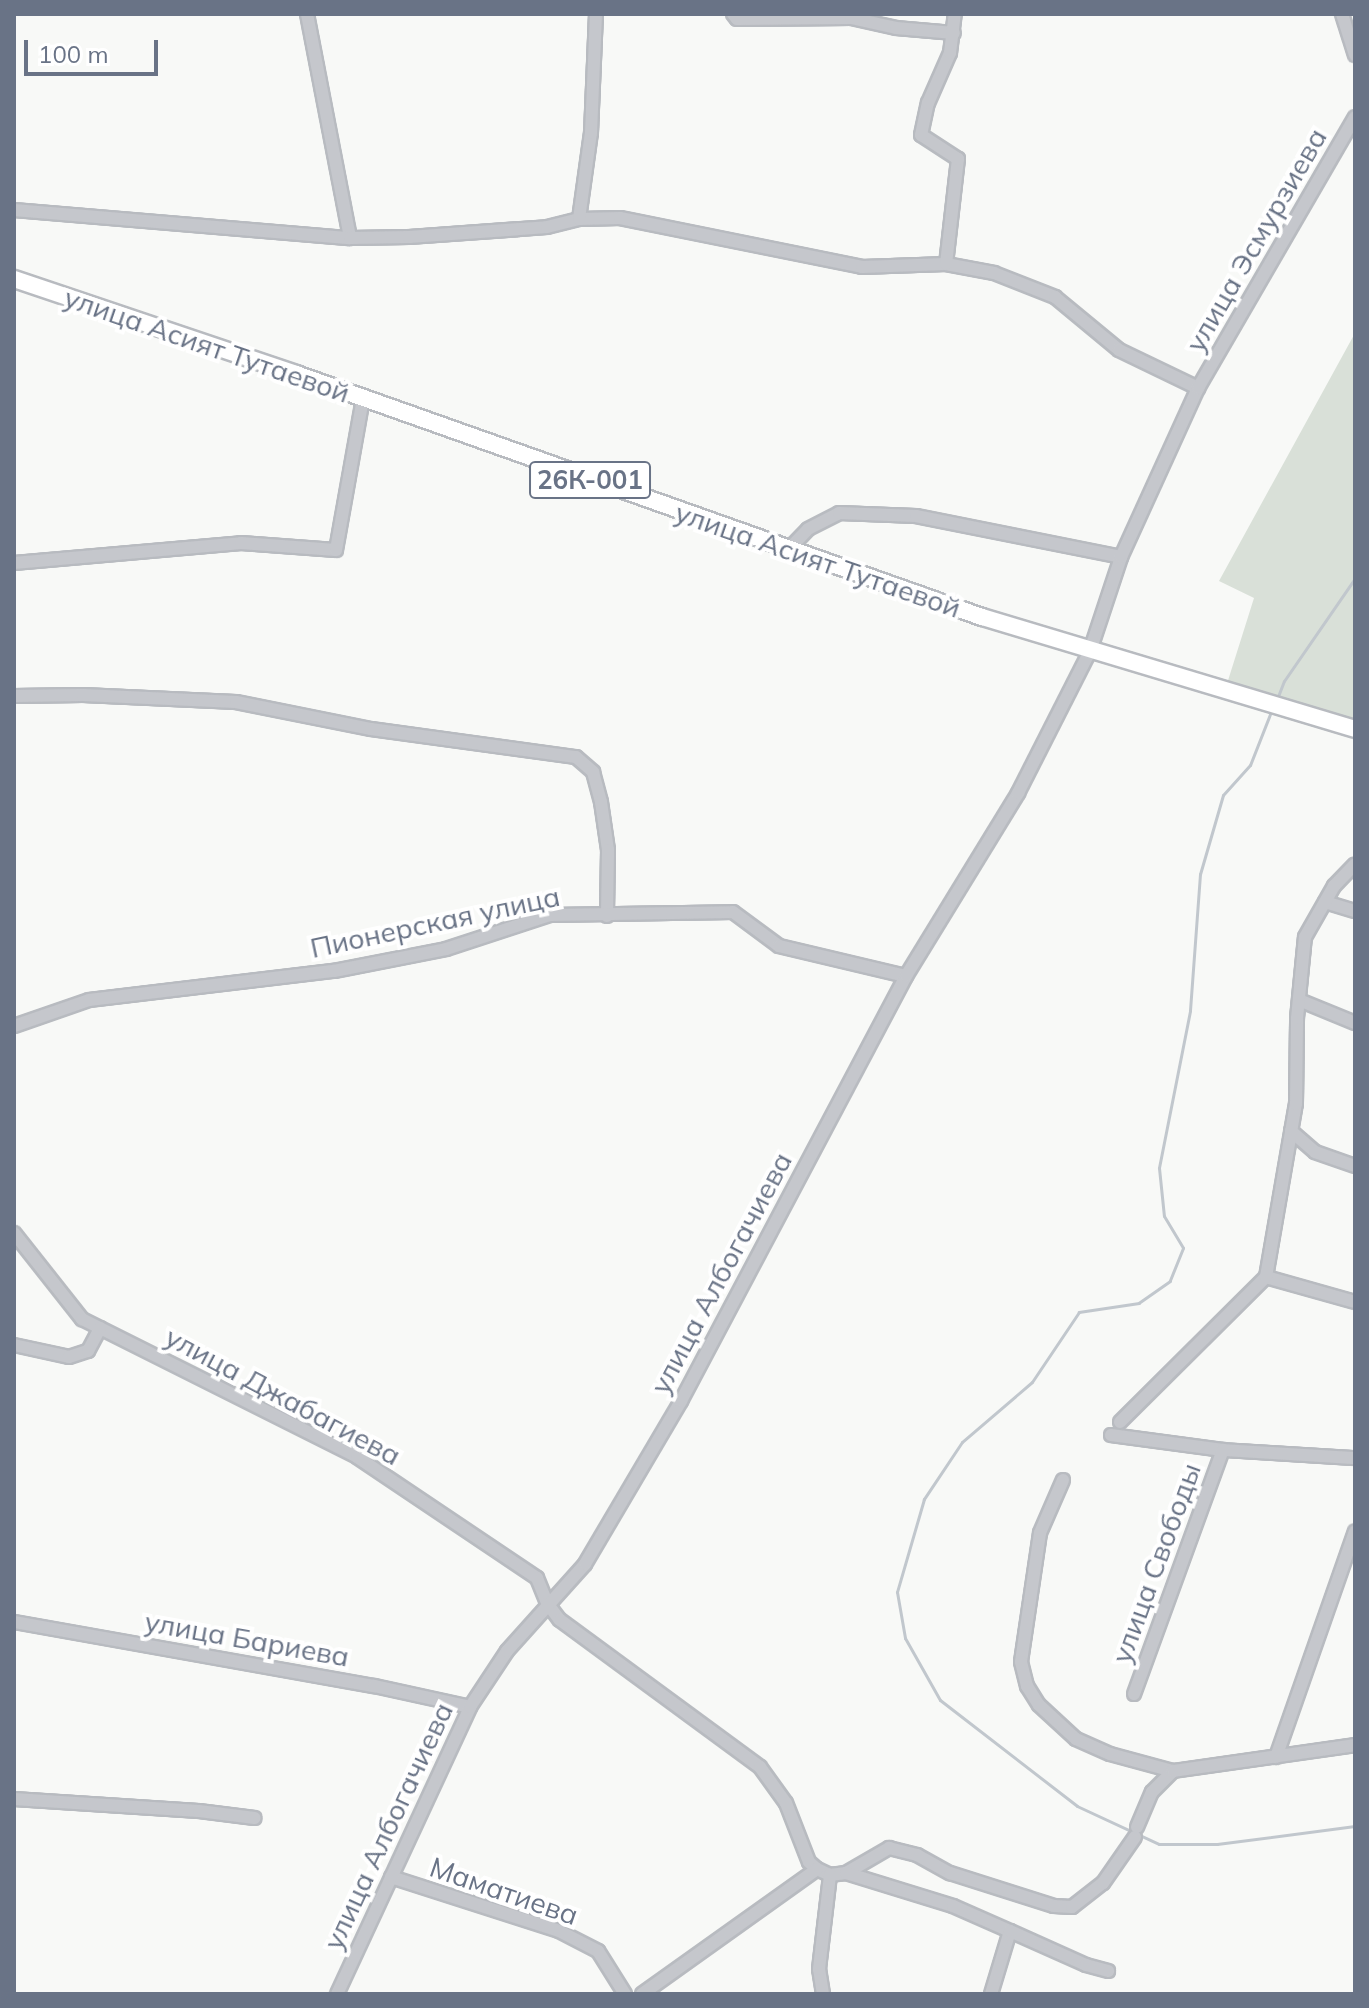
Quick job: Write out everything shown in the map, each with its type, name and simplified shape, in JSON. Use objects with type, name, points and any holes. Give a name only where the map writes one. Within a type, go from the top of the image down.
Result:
[{"type":"main road","name":"улица Асият Тутаевой","points":[[14,279],[363,398],[787,551],[1090,651],[1355,729]]},
{"type":"street","points":[[307,14],[350,238]]},
{"type":"street","points":[[579,219],[591,133],[596,14]]},
{"type":"street","points":[[733,14],[737,19],[851,18],[896,28],[954,33]]},
{"type":"street","points":[[946,264],[958,159],[921,135],[928,103],[950,53],[955,14]]},
{"type":"street","points":[[1342,14],[1355,55]]},
{"type":"street","name":"улица Эсмурзиева","points":[[1121,557],[1198,388],[1355,117]]},
{"type":"street","points":[[14,210],[350,238],[547,227],[579,219],[620,218],[862,267],[946,264],[994,273],[1055,297],[1119,350],[1198,388]]},
{"type":"street","points":[[14,563],[241,543],[336,550],[363,398]]},
{"type":"street","points":[[787,551],[808,529],[839,513],[916,516],[1121,557]]},
{"type":"street","name":"улица Албогачиева","points":[[337,1994],[470,1707],[507,1651],[585,1564],[681,1401],[906,976],[1018,793],[1090,651],[1121,557]]},
{"type":"street","points":[[14,696],[83,695],[236,702],[371,729],[576,757],[593,772],[601,802],[608,850],[607,916]]},
{"type":"street","points":[[1120,1422],[1266,1277],[1296,1104],[1299,1000],[1305,937],[1334,886],[1355,864]]},
{"type":"street","points":[[1325,902],[1355,911]]},
{"type":"street","name":"Пионерская улица","points":[[14,1026],[89,1000],[334,971],[446,949],[550,915],[733,912],[779,946],[906,976]]},
{"type":"street","points":[[1299,1000],[1355,1023]]},
{"type":"street","points":[[1291,1131],[1315,1152],[1355,1166]]},
{"type":"street","name":"улица Джабагиева","points":[[14,1233],[82,1319],[357,1457],[537,1578],[547,1603],[560,1620],[760,1767],[786,1803],[809,1862],[817,1869]]},
{"type":"street","points":[[1266,1277],[1355,1302]]},
{"type":"street","points":[[14,1345],[69,1357],[88,1351],[100,1328]]},
{"type":"street","points":[[1111,1435],[1223,1450],[1355,1458]]},
{"type":"street","name":"улица Свободы","points":[[1134,1694],[1223,1450]]},
{"type":"street","points":[[1063,1480],[1040,1533],[1021,1662],[1027,1686],[1039,1705],[1076,1739],[1110,1754],[1173,1771],[1355,1745]]},
{"type":"street","points":[[1276,1757],[1355,1531]]},
{"type":"street","name":"улица Бариева","points":[[14,1622],[374,1686],[470,1707]]},
{"type":"street","points":[[642,1994],[817,1869],[830,1875],[846,1873],[889,1848],[917,1855],[950,1873],[1054,1906],[1072,1907],[1103,1883],[1136,1832],[1152,1792],[1173,1771]]},
{"type":"street","points":[[14,1799],[199,1811],[255,1818]]},
{"type":"street","points":[[846,1873],[953,1906],[1086,1965],[1108,1971]]},
{"type":"street","points":[[823,1994],[819,1969],[830,1875]]},
{"type":"street","name":"Маматиева","points":[[391,1877],[559,1931],[598,1951],[625,1994]]},
{"type":"street","points":[[991,1994],[1010,1931]]},
{"type":"shaded area","points":[[1355,333],[1355,729],[1225,690],[1254,598],[1219,581]]},
{"type":"waterway","points":[[1277,699],[1284,681],[1355,578]]},
{"type":"waterway","points":[[1272,709],[1250,765],[1223,795],[1200,874],[1190,1011],[1159,1168],[1164,1216],[1183,1248],[1170,1281],[1139,1303],[1079,1312],[1032,1382],[962,1442],[924,1499],[897,1592],[905,1638],[940,1700],[1077,1806],[1159,1844],[1217,1844],[1355,1826]]}]
